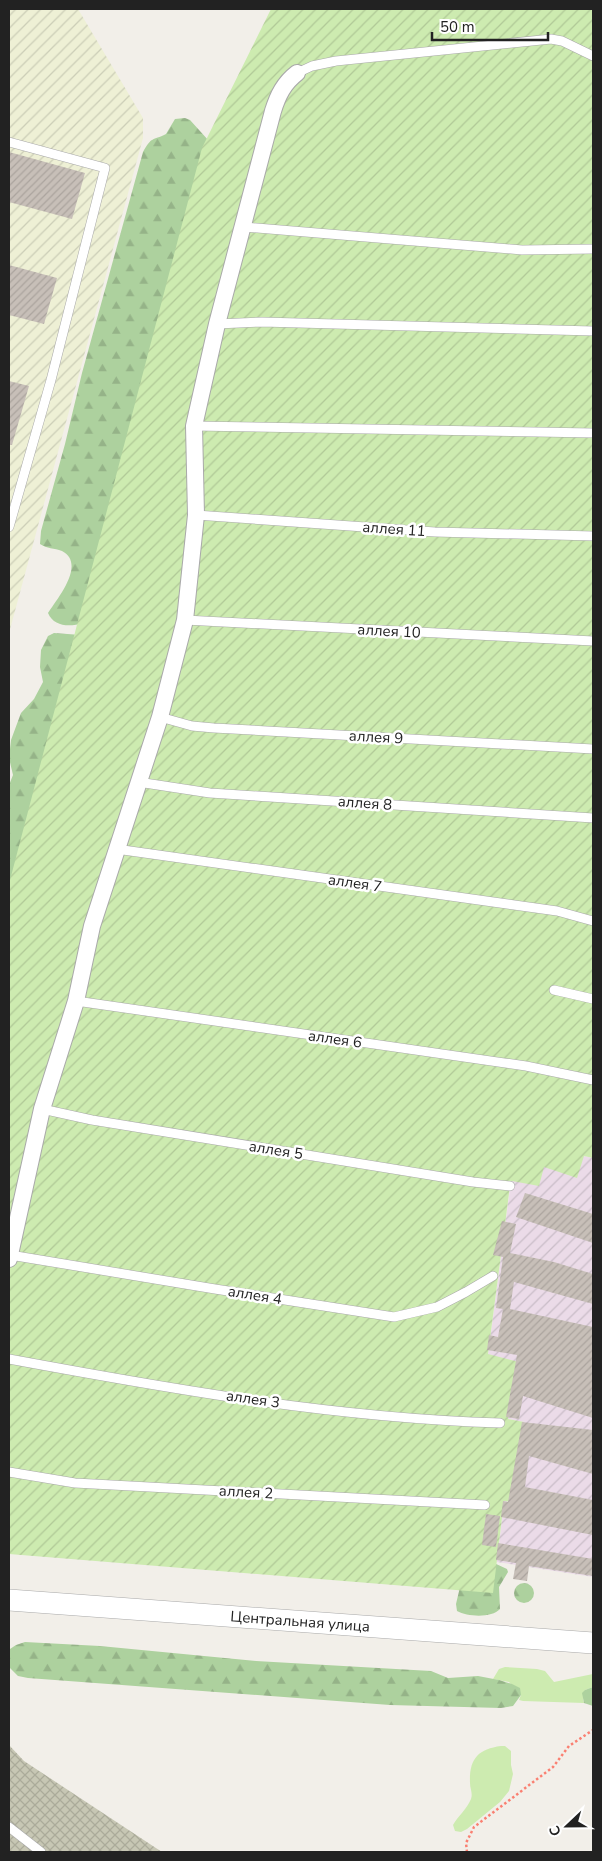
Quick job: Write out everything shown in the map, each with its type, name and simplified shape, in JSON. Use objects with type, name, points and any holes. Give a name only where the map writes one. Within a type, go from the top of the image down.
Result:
[{"type":"street","points":[[9,1257],[42,1109],[76,1001],[92,926],[160,717],[186,620],[196,514],[194,426],[217,324],[278,95],[288,80],[297,73]]},
{"type":"street","name":"Центральная улица","points":[[9,1600],[593,1643]]},
{"type":"lane","points":[[297,73],[312,66],[336,61],[551,39],[562,41],[593,56]]},
{"type":"lane","points":[[9,142],[106,168],[51,380],[9,528]]},
{"type":"lane","points":[[244,227],[522,250],[593,250]]},
{"type":"lane","points":[[217,324],[262,322],[593,331]]},
{"type":"lane","points":[[194,426],[593,433]]},
{"type":"lane","name":"аллея 11","points":[[196,514],[435,532],[593,536]]},
{"type":"lane","name":"аллея 10","points":[[186,620],[593,641]]},
{"type":"lane","name":"аллея 9","points":[[160,717],[192,726],[214,728],[593,749]]},
{"type":"lane","name":"аллея 8","points":[[138,782],[210,793],[593,818]]},
{"type":"lane","name":"аллея 7","points":[[116,849],[557,911],[593,922]]},
{"type":"lane","points":[[554,990],[593,999]]},
{"type":"lane","name":"аллея 6","points":[[76,1001],[526,1066],[593,1080]]},
{"type":"lane","name":"аллея 5","points":[[42,1109],[111,1124],[473,1182],[510,1186]]},
{"type":"lane","name":"аллея 4","points":[[9,1257],[394,1316],[436,1307],[493,1276]]},
{"type":"lane","name":"аллея 3","points":[[9,1359],[153,1385],[341,1411],[464,1422],[500,1423]]},
{"type":"lane","name":"аллея 2","points":[[9,1472],[75,1484],[485,1505]]},
{"type":"lane","points":[[9,1827],[41,1852]]},
{"type":"path","points":[[466,1852],[466,1843],[474,1827],[553,1767],[570,1746],[593,1730]]},
{"type":"shaded area","points":[[9,9],[78,9],[143,118],[143,138],[9,633]]},
{"type":"shaded area","points":[[584,1156],[593,1158],[593,1577],[497,1562],[504,1501],[511,1502],[524,1422],[508,1419],[488,1355],[511,1181],[544,1167]]},
{"type":"shaded area","points":[[9,1745],[24,1761],[162,1852],[9,1852]]},
{"type":"green space","points":[[271,9],[593,9],[593,1158],[584,1156],[577,1178],[544,1167],[539,1186],[512,1181],[510,1186],[488,1354],[519,1362],[508,1419],[524,1422],[511,1502],[504,1501],[493,1593],[9,1554],[9,884],[202,148]]},
{"type":"green space","points":[[185,118],[190,120],[209,141],[83,623],[63,625],[54,621],[48,613],[63,591],[71,573],[71,564],[69,557],[62,551],[40,544],[41,531],[143,152],[148,143],[166,134],[175,119]]},
{"type":"green space","points":[[54,633],[81,635],[9,887],[9,785],[13,775],[9,758],[11,740],[21,713],[34,699],[43,682],[40,667],[41,650],[48,636]]},
{"type":"green space","points":[[494,1563],[507,1569],[508,1572],[499,1587],[500,1609],[491,1614],[480,1616],[457,1611],[456,1604],[460,1587]]},
{"type":"green space","points":[[524,1583],[531,1586],[534,1593],[531,1600],[524,1603],[517,1600],[514,1593],[517,1586]]},
{"type":"green space","points":[[25,1642],[100,1646],[256,1661],[431,1671],[448,1678],[478,1676],[512,1684],[520,1688],[521,1695],[513,1706],[501,1708],[390,1705],[28,1678],[18,1676],[9,1667],[10,1649]]},
{"type":"green space","points":[[505,1667],[545,1671],[554,1682],[593,1674],[593,1687],[585,1690],[584,1703],[523,1701],[519,1700],[521,1695],[509,1682],[493,1679],[499,1669]]},
{"type":"green space","points":[[593,1687],[593,1706],[584,1703],[582,1693]]},
{"type":"green space","points":[[505,1746],[511,1751],[513,1774],[509,1791],[500,1802],[467,1829],[461,1832],[455,1831],[453,1825],[471,1799],[470,1775],[473,1762],[476,1757],[486,1750]]},
{"type":"building","points":[[9,152],[85,173],[72,219],[9,202]]},
{"type":"building","points":[[9,265],[57,278],[44,324],[9,315]]},
{"type":"building","points":[[9,381],[29,386],[12,445],[9,445]]},
{"type":"building","points":[[525,1193],[593,1214],[593,1243],[516,1217]]},
{"type":"building","points":[[502,1221],[516,1224],[510,1253],[554,1262],[593,1274],[593,1304],[514,1282],[510,1309],[593,1327],[593,1418],[523,1396],[519,1419],[506,1417],[517,1355],[487,1350],[489,1335],[498,1337],[503,1309],[496,1308],[503,1257],[493,1255]]},
{"type":"building","points":[[522,1422],[593,1430],[593,1474],[529,1456],[525,1487],[593,1500],[593,1535],[501,1517],[503,1501],[508,1502]]},
{"type":"building","points":[[486,1514],[500,1516],[496,1547],[482,1545]]},
{"type":"building","points":[[498,1543],[593,1559],[593,1576],[529,1566],[527,1581],[513,1579],[516,1563],[496,1560]]}]
